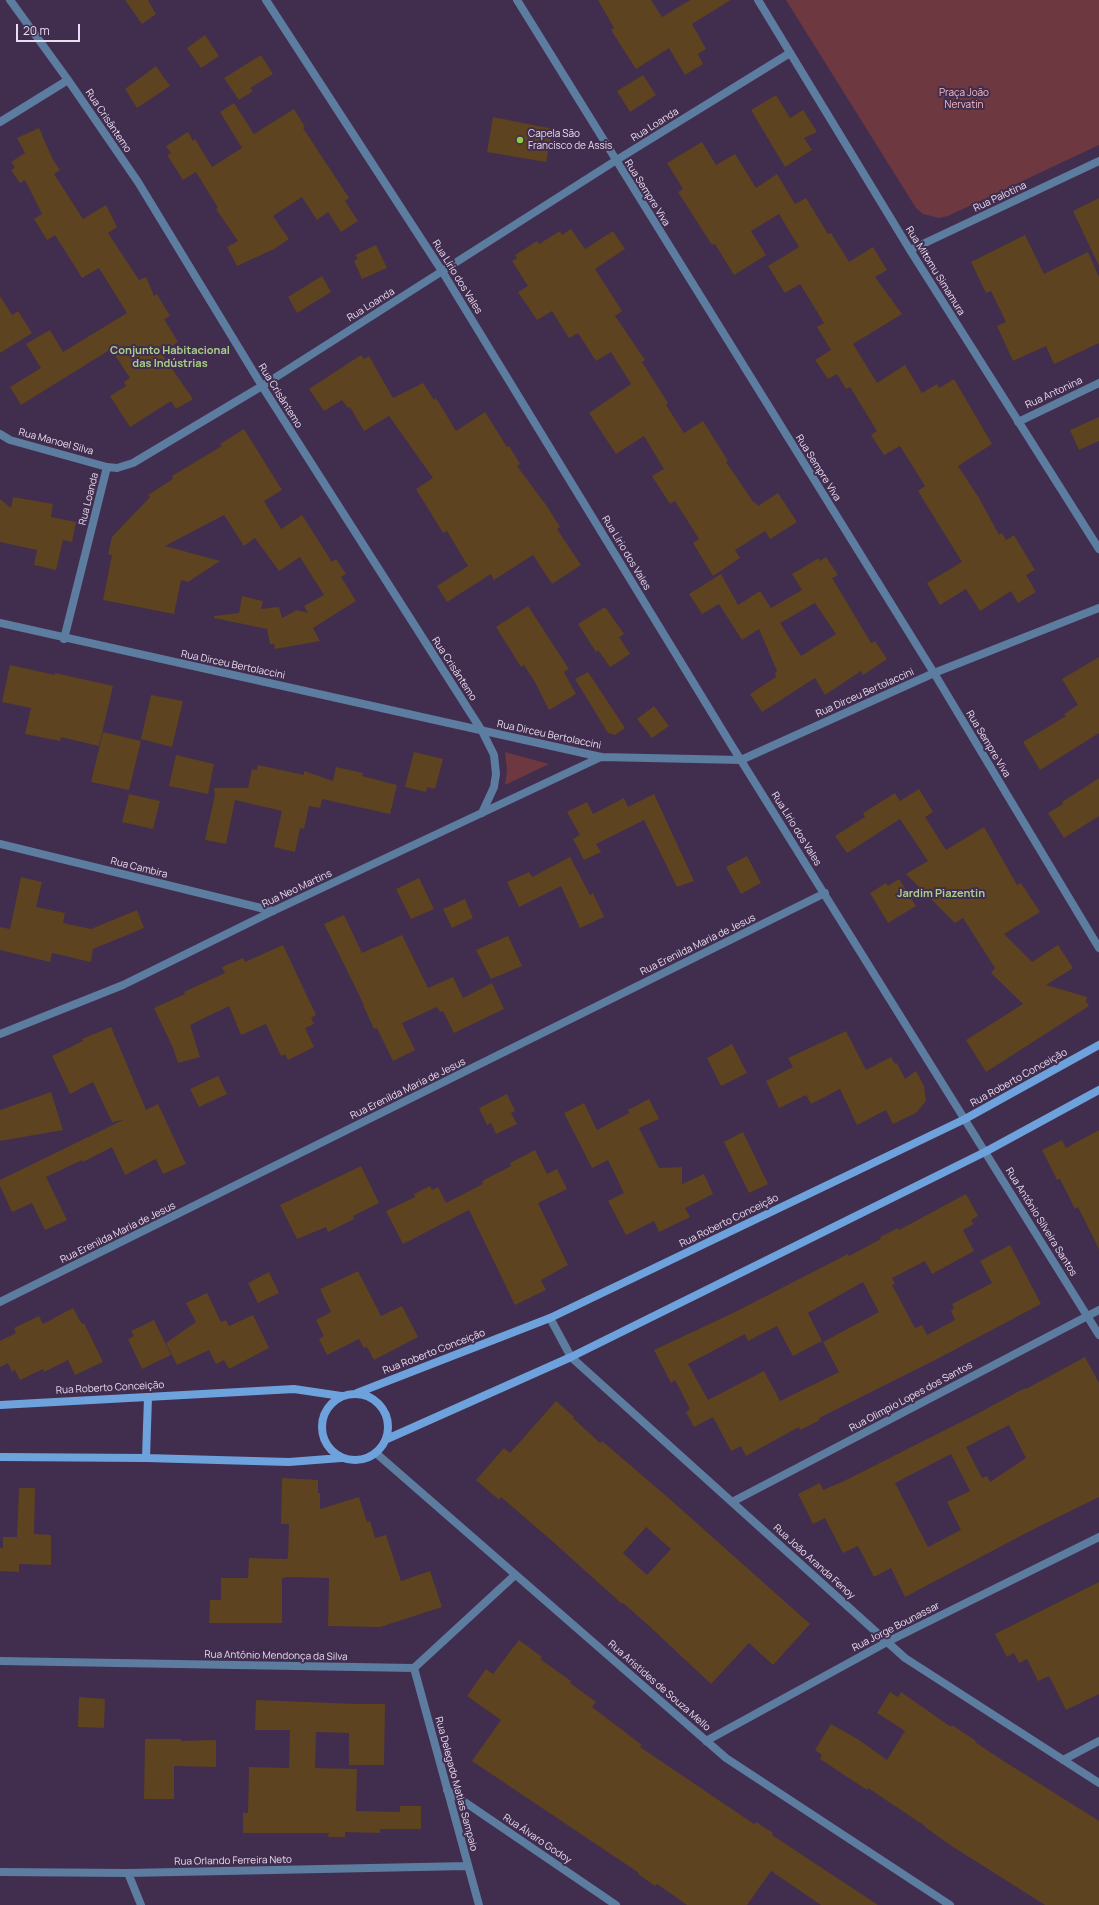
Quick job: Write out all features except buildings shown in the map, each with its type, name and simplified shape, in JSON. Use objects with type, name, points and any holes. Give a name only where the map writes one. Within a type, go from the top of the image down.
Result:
[{"type":"street","name":"Rua Crisântemo","points":[[10,0],[68,80],[138,182],[262,386],[482,731],[494,755],[496,774],[494,787],[482,813]]},
{"type":"street","name":"Rua Lírio dos Vales","points":[[266,0],[442,272],[741,760],[965,1119]]},
{"type":"street","name":"Rua Sempre Viva","points":[[517,0],[934,673],[1099,948]]},
{"type":"street","name":"Rua Mitomu Simamura","points":[[758,0],[910,250],[1099,549]]},
{"type":"street","name":"Rua Loanda","points":[[64,639],[107,467],[117,468],[133,463],[262,386],[616,161],[790,53]]},
{"type":"street","points":[[0,122],[68,80]]},
{"type":"street","name":"Rua Palotina","points":[[910,250],[1099,162]]},
{"type":"street","name":"Rua Antonina","points":[[1018,422],[1099,383]]},
{"type":"street","name":"Rua Manoel Silva","points":[[0,434],[10,440],[107,467]]},
{"type":"street","name":"Rua Dirceu Bertolaccini","points":[[0,623],[64,639],[601,757],[741,760],[934,673],[1099,608]]},
{"type":"street","name":"Rua Neo Martins","points":[[0,1034],[123,985],[274,911],[601,757]]},
{"type":"street","name":"Rua Cambira","points":[[0,844],[274,911]]},
{"type":"street","name":"Rua Erenilda Maria de Jesus","points":[[0,1302],[825,893]]},
{"type":"street","name":"Rua Roberto Conceição","points":[[357,1393],[550,1318],[965,1119],[1099,1045]]},
{"type":"street","points":[[387,1439],[571,1357],[985,1152],[1099,1090]]},
{"type":"street","name":"Rua Antônio Silveira Santos","points":[[965,1119],[1099,1335]]},
{"type":"street","name":"Rua Olimpio Lopes dos Santos","points":[[732,1502],[1099,1310]]},
{"type":"street","name":"Rua João Aranda Fenoy","points":[[550,1318],[571,1357],[905,1658],[1099,1783]]},
{"type":"street","name":"Rua Roberto Conceição","points":[[0,1405],[294,1389],[341,1396]]},
{"type":"street","points":[[0,1456],[289,1462],[341,1458],[359,1461],[377,1454],[387,1439],[389,1420],[382,1406],[370,1396],[357,1393],[341,1396],[332,1401],[325,1410],[321,1426],[325,1443],[341,1458]]},
{"type":"street","points":[[146,1458],[148,1397]]},
{"type":"street","name":"Rua Aristides de Souza Mello","points":[[377,1454],[726,1758],[950,1905]]},
{"type":"street","name":"Rua Jorge Bounassar","points":[[706,1741],[887,1642],[1099,1537]]},
{"type":"street","points":[[414,1668],[515,1575]]},
{"type":"street","name":"Rua Antônio Mendonça da Silva","points":[[0,1661],[414,1668]]},
{"type":"street","name":"Rua Delegado Matias Sampaio","points":[[414,1668],[467,1866],[479,1905]]},
{"type":"street","points":[[1063,1760],[1099,1741]]},
{"type":"street","name":"Rua Álvaro Godoy","points":[[447,1790],[616,1905]]},
{"type":"street","name":"Rua Orlando Ferreira Neto","points":[[0,1872],[128,1873],[467,1866]]},
{"type":"street","points":[[128,1873],[141,1905]]},
{"type":"green space","name":"Praça João Nervatin","points":[[786,0],[1099,0],[1099,145],[948,216],[939,218],[923,214],[916,208]]},
{"type":"green space","points":[[505,752],[549,764],[505,785],[507,771]]},
{"type":"place","name":"Capela São Francisco de Assis","points":[[520,140]]},
{"type":"district","name":"Conjunto Habitacional das Indústrias","points":[[170,357]]},
{"type":"district","name":"Jardim Piazentin","points":[[941,894]]}]
